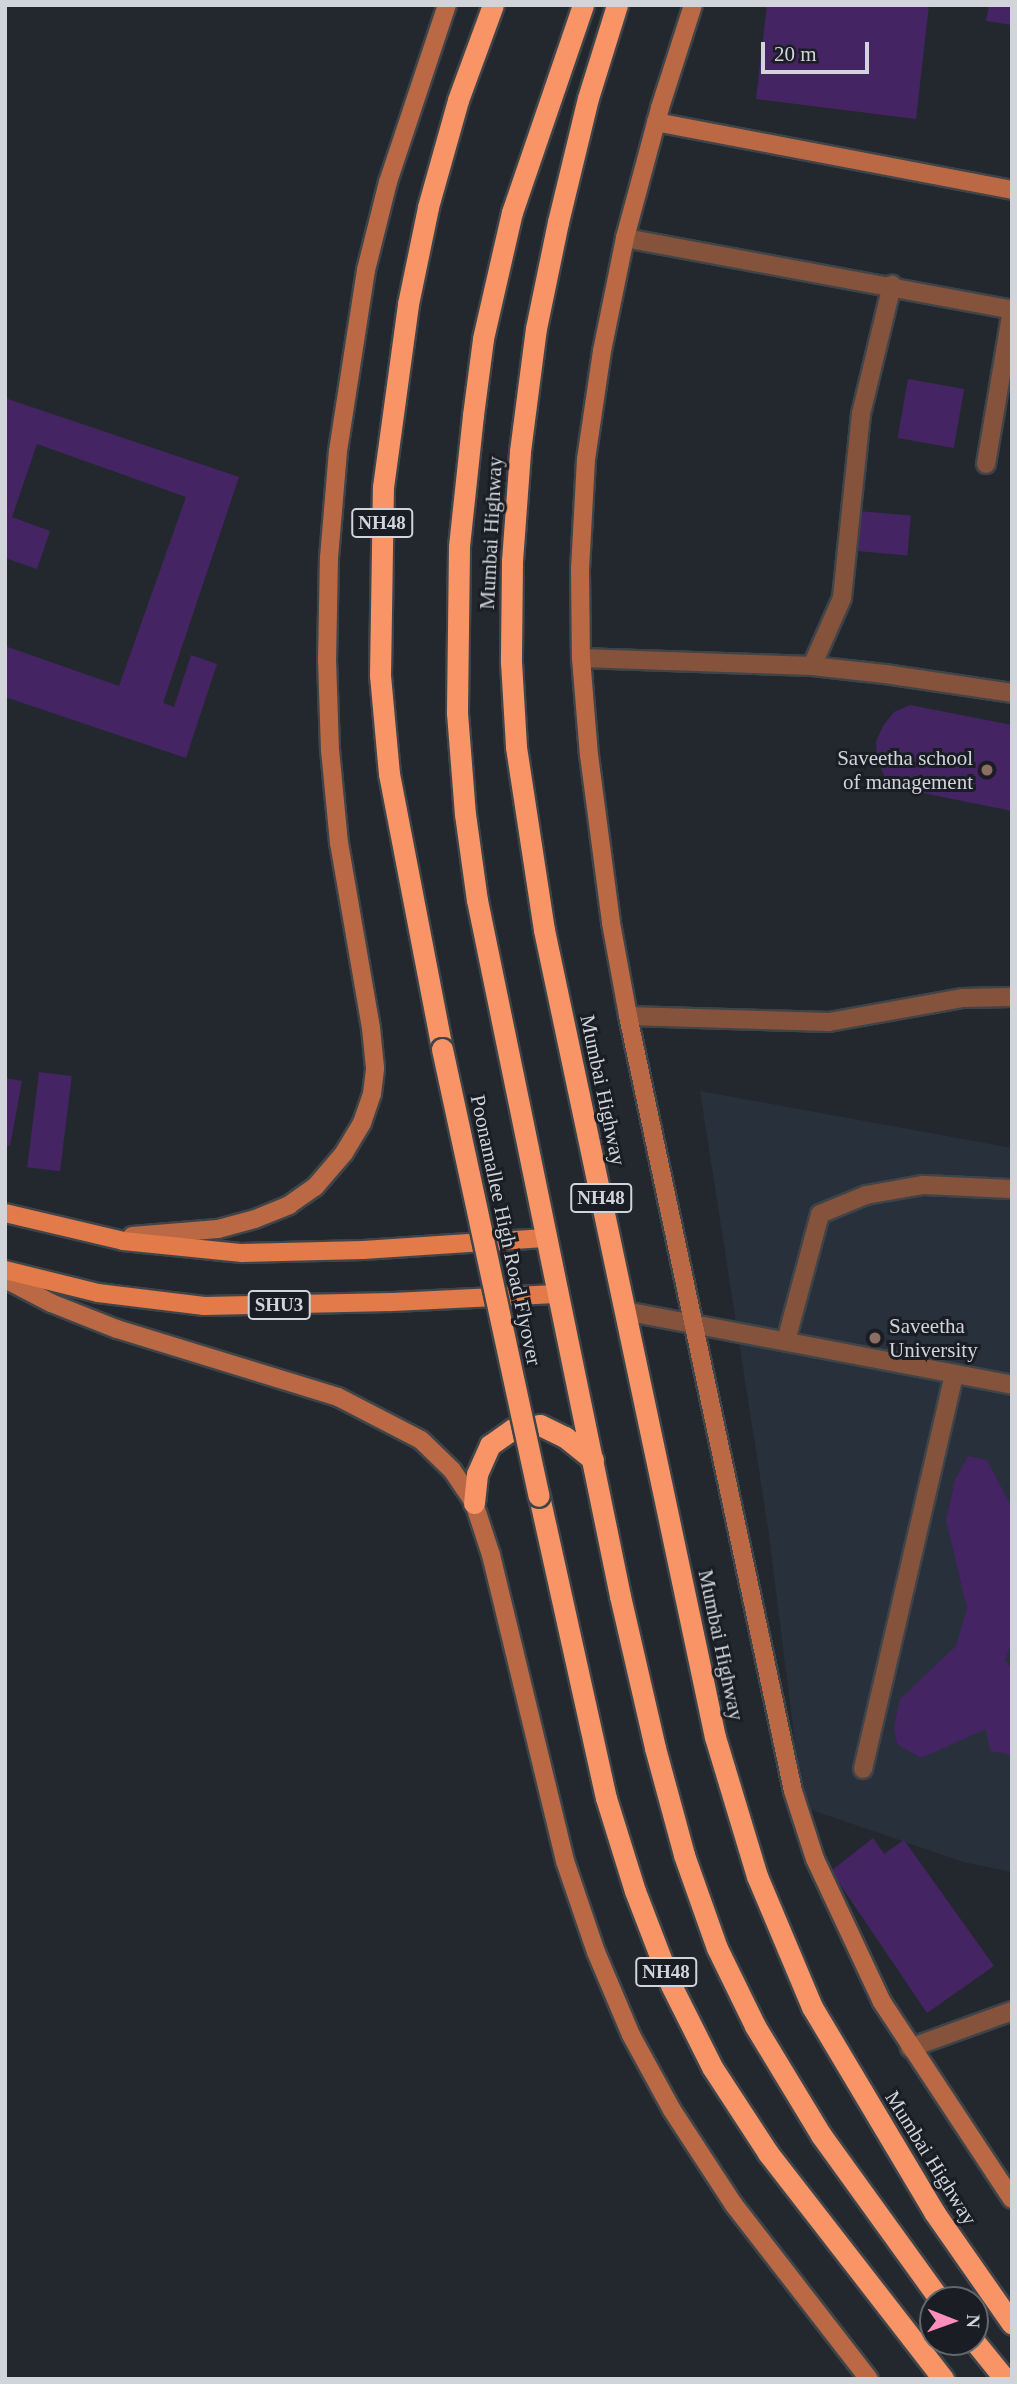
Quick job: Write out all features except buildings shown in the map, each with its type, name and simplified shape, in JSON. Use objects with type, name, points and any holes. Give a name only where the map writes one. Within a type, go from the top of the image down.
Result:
[{"type":"highway","name":"Poonamallee High Road Flyover","points":[[492,5],[458,100],[428,207],[408,304],[383,487],[380,675],[389,774],[442,1049],[539,1496],[606,1798],[635,1891],[671,1985],[712,2067],[768,2153],[943,2379]]},
{"type":"highway","points":[[583,5],[516,200],[495,281],[473,415],[458,583],[457,713],[467,827],[491,979],[545,1238],[655,1748],[684,1855],[718,1948],[755,2026],[821,2135],[930,2286]]},
{"type":"highway","name":"Mumbai Highway","points":[[617,5],[589,98],[561,209],[536,328],[520,452],[512,561],[511,662],[516,747],[544,930],[715,1737],[758,1876],[812,2007],[832,2044],[934,2212],[1012,2324]]},
{"type":"highway","points":[[474,1503],[477,1474],[490,1445],[513,1429],[540,1425],[565,1437],[593,1460]]},
{"type":"highway","points":[[986,2356],[1005,2379]]},
{"type":"main road","points":[[5,1213],[122,1241],[242,1253],[363,1250],[545,1238]]},
{"type":"main road","name":"SHU3","points":[[5,1270],[98,1293],[204,1306],[392,1302],[557,1294]]},
{"type":"street","points":[[90,1234],[178,1234],[218,1229],[256,1219],[289,1205],[315,1187],[344,1153],[362,1123],[372,1094],[375,1068],[371,1028],[339,843],[330,750],[328,558],[338,452],[366,270],[388,183],[447,5]]},
{"type":"street","points":[[693,5],[656,122],[625,237],[602,351],[586,459],[580,569],[580,658],[589,755],[611,923],[628,1016],[793,1791],[814,1859],[882,2002],[1012,2199]]},
{"type":"street","points":[[656,122],[1012,190]]},
{"type":"street","points":[[625,237],[892,285],[1012,310],[986,464]]},
{"type":"street","points":[[812,666],[842,598],[861,414],[892,285]]},
{"type":"street","points":[[580,658],[812,666],[1012,693]]},
{"type":"street","points":[[628,1016],[829,1022],[962,998],[1012,997]]},
{"type":"street","points":[[786,1341],[820,1214],[866,1195],[923,1185],[1012,1189]]},
{"type":"street","points":[[5,1279],[51,1303],[117,1329],[338,1397],[421,1440],[452,1470],[474,1503],[491,1555],[565,1861],[596,1952],[631,2035],[672,2110],[734,2205],[869,2379]]},
{"type":"street","points":[[625,1311],[1012,1385]]},
{"type":"street","points":[[863,1769],[954,1374]]},
{"type":"street","points":[[910,2048],[1012,2011]]},
{"type":"shaded area","name":"Saveetha University","points":[[700,1091],[1012,1148],[1012,1872],[963,1862],[803,1807],[768,1528]]},
{"type":"place","name":"Saveetha school of management","points":[[987,770]]},
{"type":"place","name":"Saveetha University","points":[[875,1338]]}]
